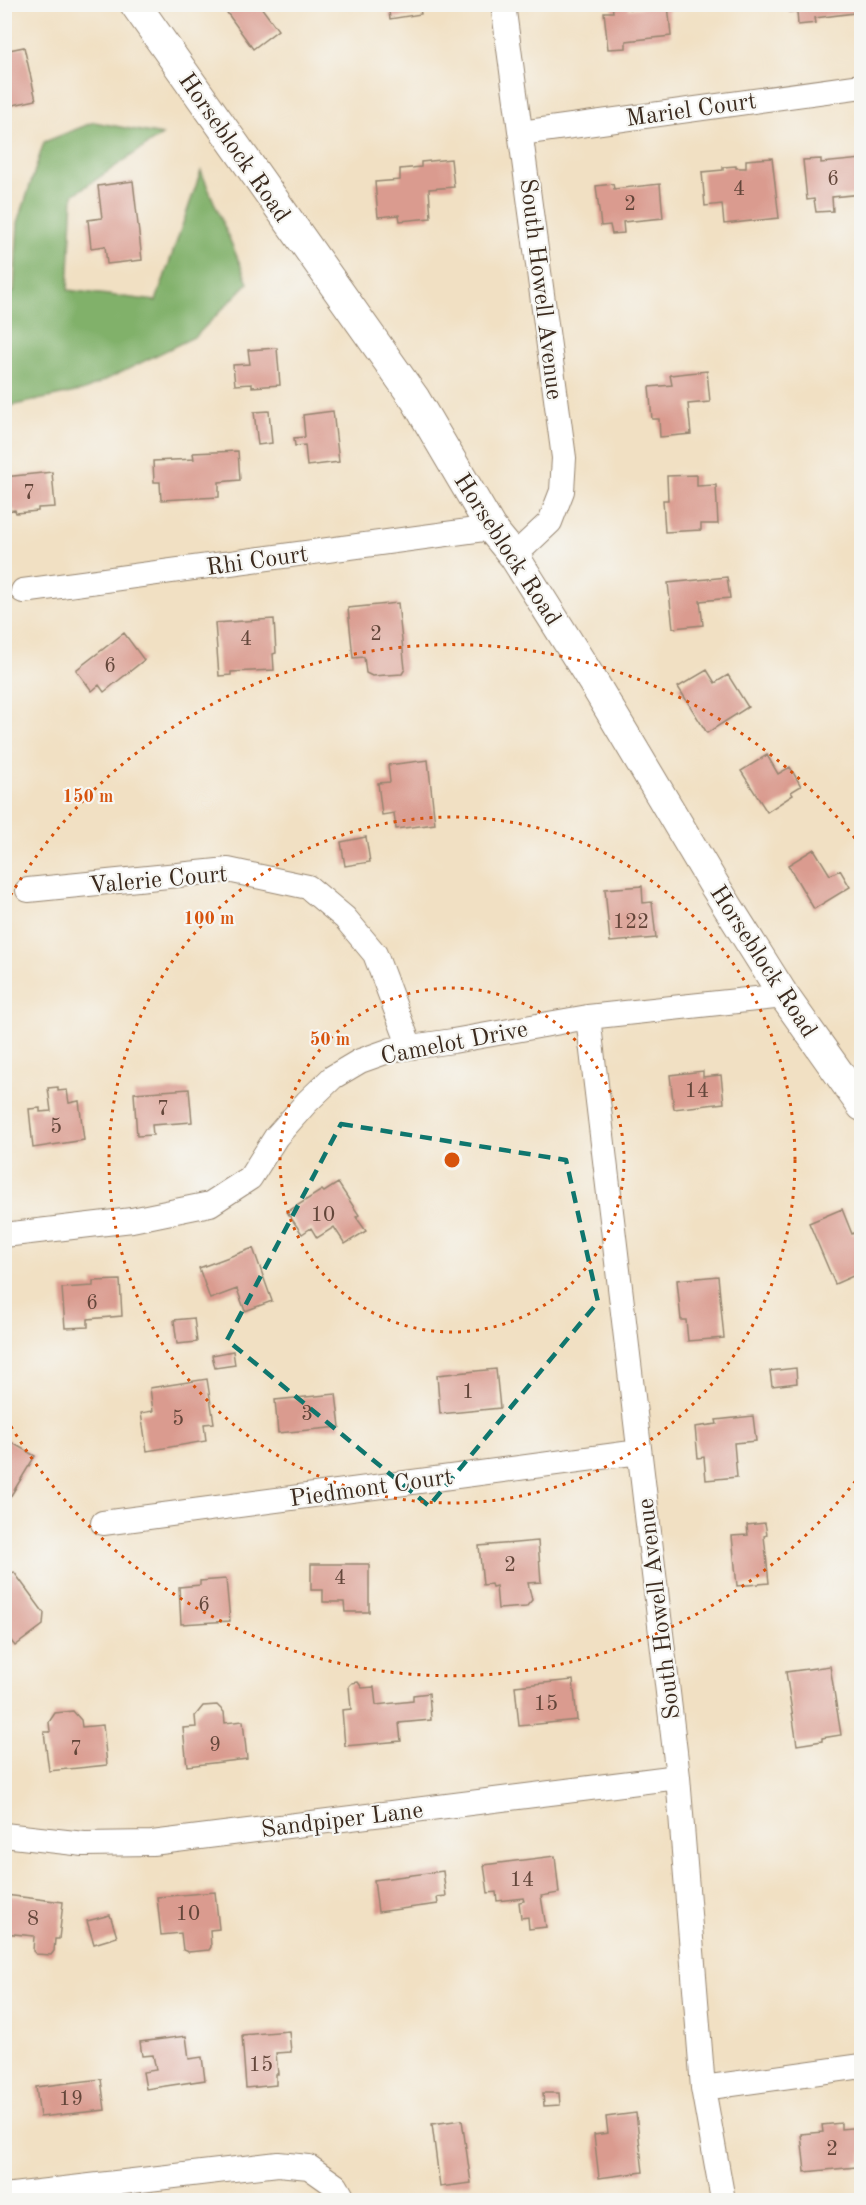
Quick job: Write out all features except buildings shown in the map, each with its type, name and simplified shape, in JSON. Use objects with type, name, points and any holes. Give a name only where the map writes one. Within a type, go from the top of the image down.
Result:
[{"type":"street","name":"Horseblock Road","points":[[135,4],[415,399],[491,528],[514,556],[784,996],[861,1106]]},
{"type":"street","name":"South Howell Avenue","points":[[503,4],[564,458],[562,491],[550,522],[514,556]]},
{"type":"street","name":"Mariel Court","points":[[521,133],[861,86]]},
{"type":"street","name":"Rhi Court","points":[[23,591],[491,528]]},
{"type":"street","name":"Valerie Court","points":[[28,890],[228,870],[308,887],[345,918],[375,954],[410,1047]]},
{"type":"street","name":"Camelot Drive","points":[[4,1235],[132,1220],[210,1204],[250,1178],[276,1137],[333,1077],[360,1061],[391,1050],[588,1017],[784,996]]},
{"type":"street","name":"South Howell Avenue","points":[[588,1017],[678,1777],[703,2088],[723,2200]]},
{"type":"street","name":"Piedmont Court","points":[[103,1522],[639,1452]]},
{"type":"street","name":"Sandpiper Lane","points":[[4,1835],[84,1844],[152,1843],[678,1777]]},
{"type":"street","points":[[703,2088],[861,2066]]},
{"type":"street","points":[[4,2196],[278,2164],[309,2167],[336,2186],[344,2200]]},
{"type":"highlighted area","points":[[341,1124],[566,1160],[598,1302],[429,1506],[227,1340]]},
{"type":"green space","points":[[94,122],[162,135],[73,195],[68,290],[156,301],[201,171],[248,283],[196,336],[85,390],[5,407],[5,294],[14,292],[18,223],[44,142]]}]
